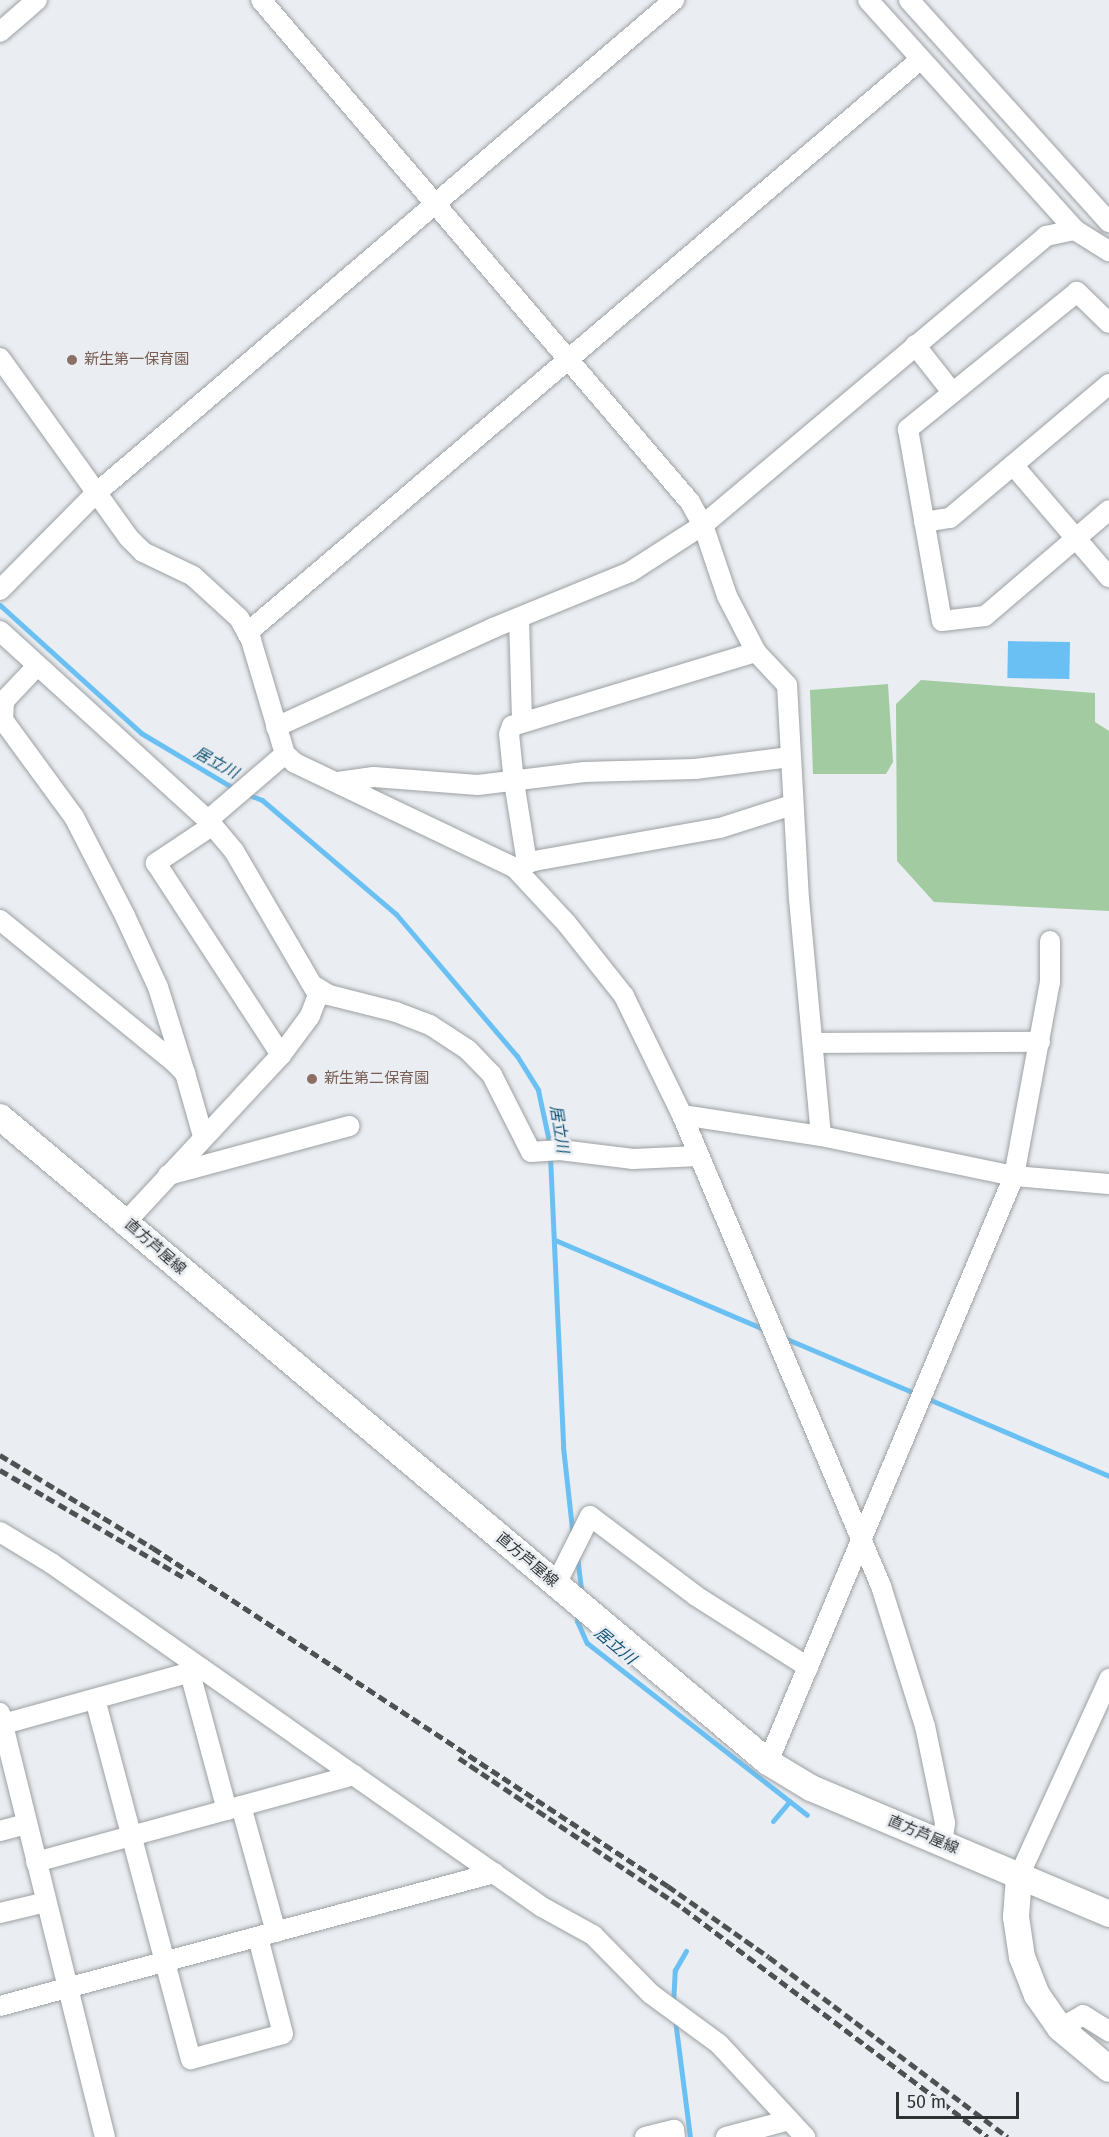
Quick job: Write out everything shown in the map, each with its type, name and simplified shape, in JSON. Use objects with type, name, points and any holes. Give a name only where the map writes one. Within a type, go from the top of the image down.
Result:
[{"type":"main road","name":"直方芦屋線","points":[[0,1117],[562,1584],[597,1619],[768,1762],[811,1788],[1109,1914]]},
{"type":"main road","points":[[1019,1876],[1016,1917],[1022,1957],[1037,1995],[1060,2028],[1081,2048],[1109,2069]]},
{"type":"street","points":[[0,32],[37,0]]},
{"type":"street","points":[[261,0],[690,502],[703,525],[727,596],[756,652],[787,685],[792,805],[814,1043],[820,1136]]},
{"type":"street","points":[[0,590],[94,495],[674,0]]},
{"type":"street","points":[[868,0],[1075,230],[1109,251]]},
{"type":"street","points":[[909,0],[1109,222]]},
{"type":"street","points":[[247,633],[921,59]]},
{"type":"street","points":[[276,727],[519,618],[630,573],[703,525],[1046,236],[1075,230]]},
{"type":"street","points":[[1109,323],[1077,292],[908,429],[942,621],[985,616],[1109,510]]},
{"type":"street","points":[[915,345],[952,392]]},
{"type":"street","points":[[0,358],[94,495],[143,552],[193,576],[238,618],[247,633],[285,754],[296,763],[521,865],[624,996],[682,1115],[772,1332],[863,1539],[925,1726],[945,1823],[942,1844]]},
{"type":"street","points":[[924,522],[950,518],[1109,384]]},
{"type":"street","points":[[1012,465],[1109,577]]},
{"type":"street","points":[[519,618],[522,721]]},
{"type":"street","points":[[0,631],[211,823],[234,851],[316,987],[318,1003],[281,1055],[203,1136],[126,1222]]},
{"type":"street","points":[[521,865],[509,734],[512,726],[522,721],[756,652]]},
{"type":"street","points":[[37,666],[4,701],[3,720],[74,817],[125,916],[158,987],[203,1136]]},
{"type":"street","points":[[281,1055],[156,863],[211,823],[285,754]]},
{"type":"street","points":[[338,782],[374,777],[460,785],[514,782],[584,772],[695,769],[790,757]]},
{"type":"street","points":[[521,865],[720,828],[792,805]]},
{"type":"street","points":[[0,920],[184,1073]]},
{"type":"street","points":[[768,1762],[924,1396],[1014,1176],[1050,982],[1050,941]]},
{"type":"street","points":[[316,987],[329,995],[396,1012],[429,1025],[468,1050],[492,1075],[527,1150],[539,1152],[560,1150],[633,1159],[699,1156]]},
{"type":"street","points":[[814,1043],[1040,1042]]},
{"type":"street","points":[[682,1115],[820,1136],[1014,1176],[1109,1184]]},
{"type":"street","points":[[168,1175],[350,1126]]},
{"type":"street","points":[[562,1584],[590,1516],[696,1596],[808,1667]]},
{"type":"street","points":[[0,1532],[196,1671],[354,1775],[542,1907],[593,1935],[651,1994],[719,2044],[805,2137]]},
{"type":"street","points":[[105,2137],[1,1720],[95,1699],[196,1671]]},
{"type":"street","points":[[95,1699],[163,1962],[191,2059],[283,2034],[267,1934],[196,1671]]},
{"type":"street","points":[[1019,1876],[1109,1679]]},
{"type":"street","points":[[36,1862],[354,1775]]},
{"type":"street","points":[[0,1831],[27,1824]]},
{"type":"street","points":[[0,2006],[494,1874]]},
{"type":"street","points":[[0,1913],[46,1902]]},
{"type":"street","points":[[1060,2028],[1083,2015],[1109,2031]]},
{"type":"street","points":[[726,2137],[789,2120]]},
{"type":"street","points":[[645,2137],[674,2130],[675,2137]]},
{"type":"green space","points":[[921,680],[1095,693],[1095,722],[1109,731],[1109,911],[934,902],[897,861],[896,704]]},
{"type":"green space","points":[[888,684],[893,762],[886,774],[813,774],[810,690]]},
{"type":"water","points":[[1008,641],[1070,642],[1069,679],[1007,678]]},
{"type":"waterway","name":"居立川","points":[[0,605],[141,733],[235,789]]},
{"type":"waterway","name":"居立川","points":[[247,794],[262,800],[396,914],[517,1056],[538,1090],[550,1146]]},
{"type":"waterway","name":"居立川","points":[[550,1156],[563,1447],[573,1538]]},
{"type":"waterway","points":[[555,1240],[768,1331]]},
{"type":"waterway","points":[[782,1337],[917,1394]]},
{"type":"waterway","points":[[926,1398],[1109,1476]]},
{"type":"waterway","name":"居立川","points":[[577,1556],[582,1597]]},
{"type":"waterway","name":"居立川","points":[[579,1612],[577,1621],[587,1643],[807,1815]]},
{"type":"waterway","name":"居立川","points":[[773,1821],[790,1801]]},
{"type":"waterway","points":[[673,2004],[675,1970],[686,1951]]},
{"type":"waterway","points":[[675,2020],[690,2137]]},
{"type":"railway","points":[[0,1455],[153,1548],[668,1886],[769,1957],[1008,2137]]},
{"type":"railway","points":[[0,1470],[183,1577]]},
{"type":"railway","points":[[459,1758],[683,1908],[988,2137]]},
{"type":"place","name":"新生第一保育園","points":[[72,360]]},
{"type":"place","name":"新生第二保育園","points":[[312,1079]]}]
